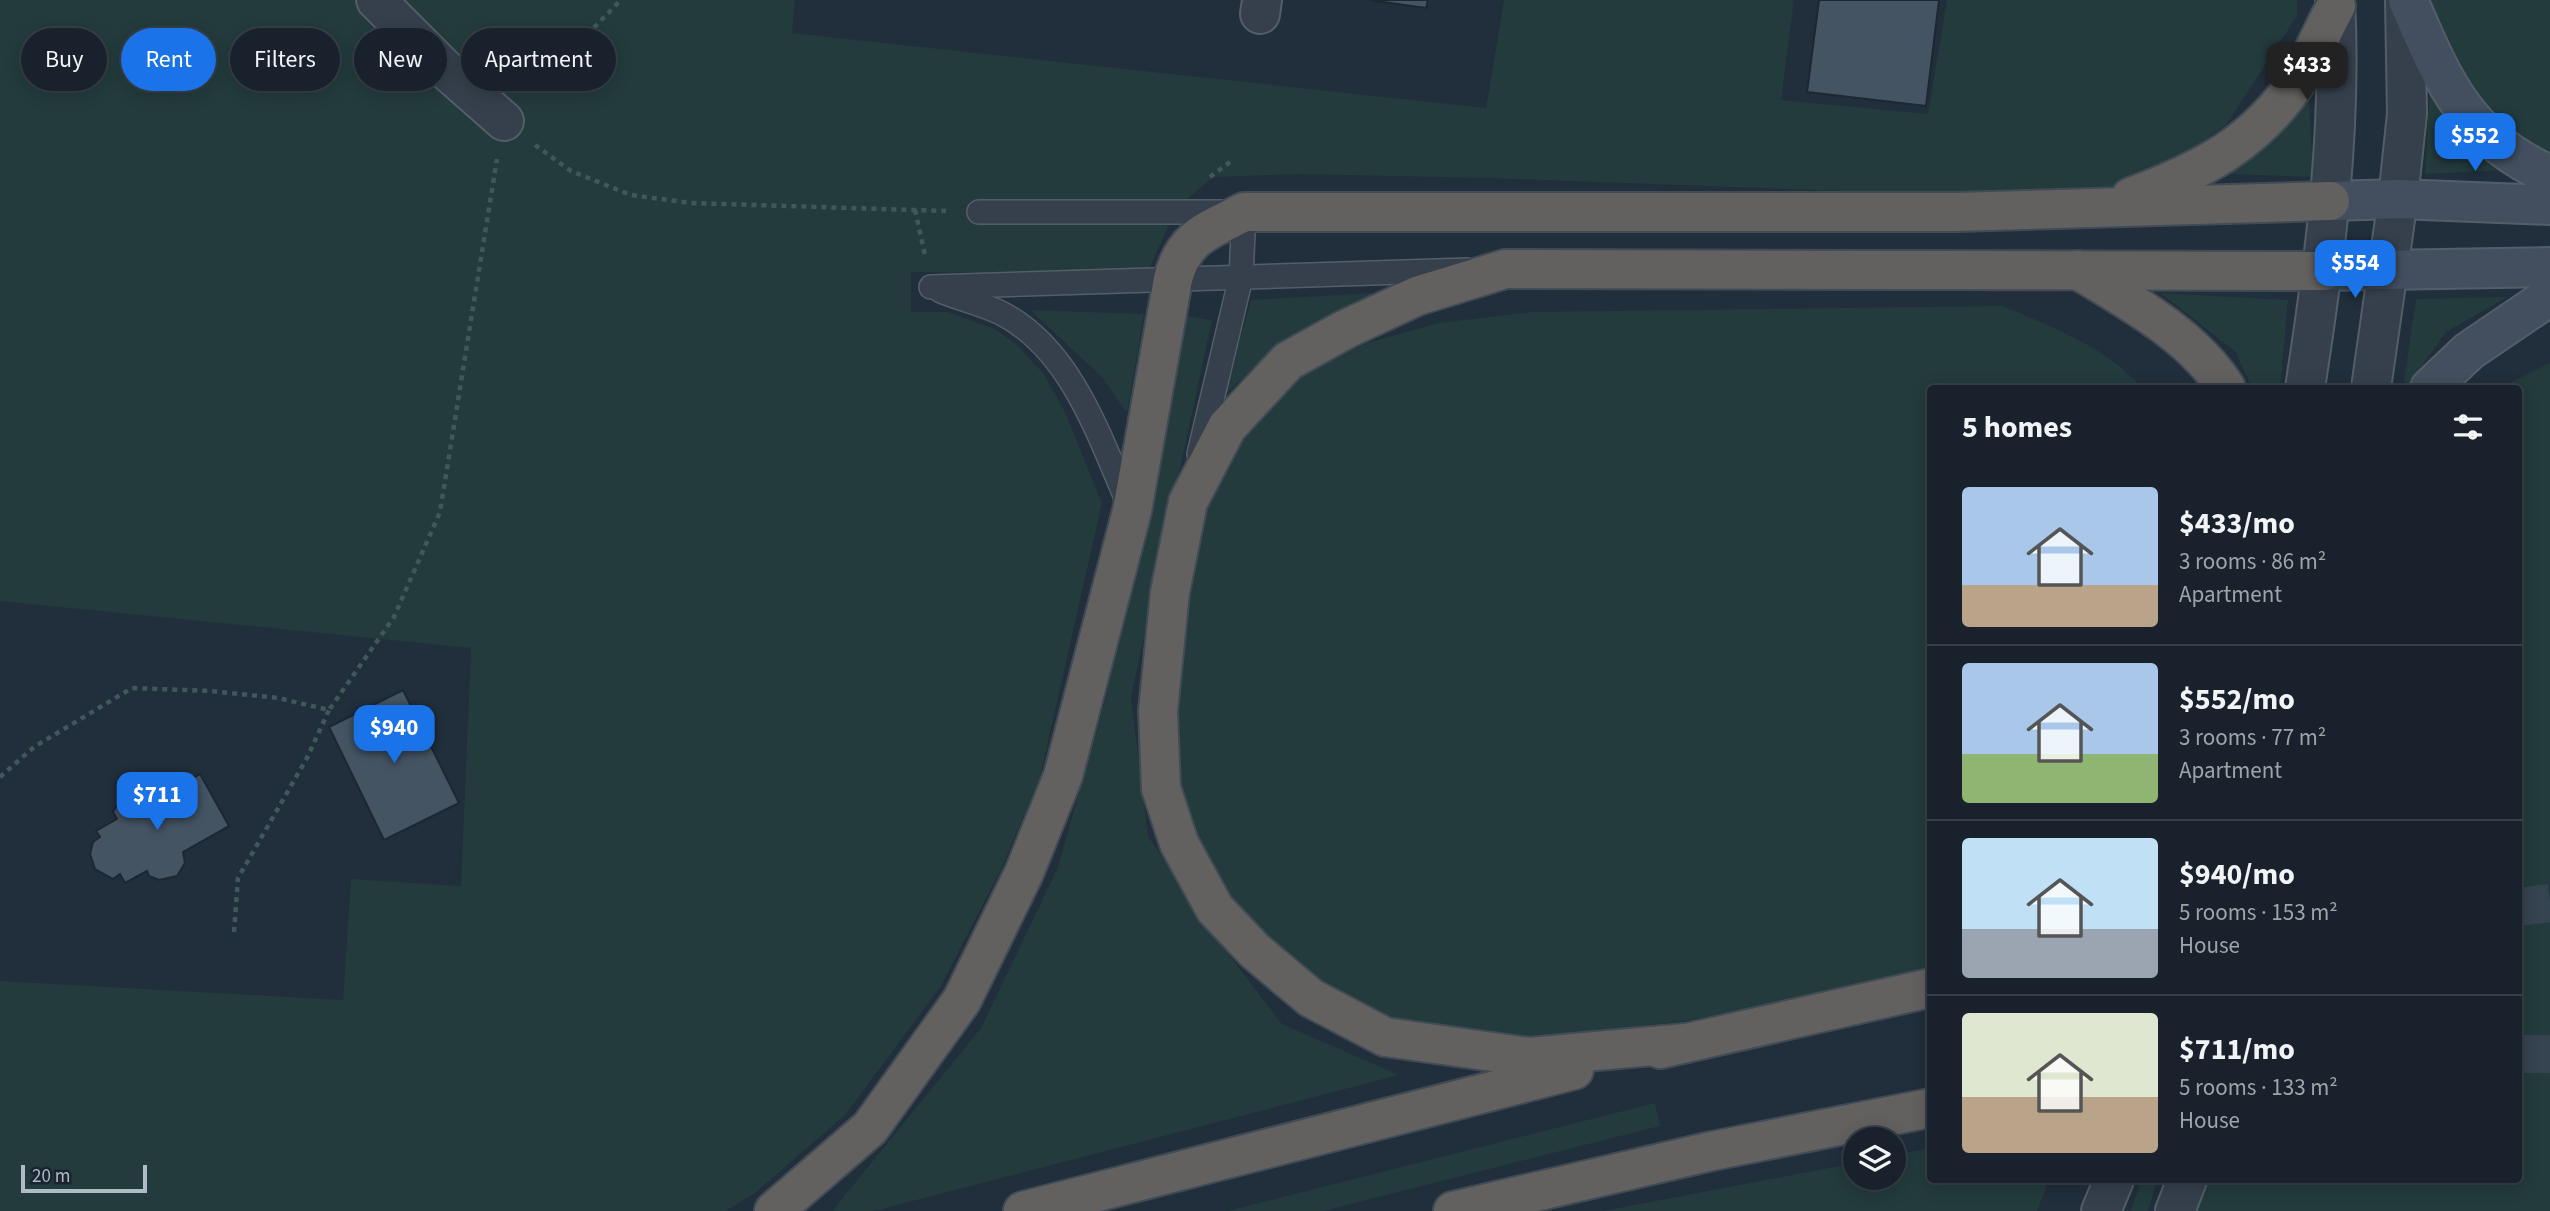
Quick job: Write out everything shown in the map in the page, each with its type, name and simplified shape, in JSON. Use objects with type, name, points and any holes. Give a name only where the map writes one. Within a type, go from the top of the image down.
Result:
[{"type":"highway","points":[[2102,208],[2163,185],[2231,151],[2252,134],[2299,78],[2335,3]]},
{"type":"highway","points":[[774,1211],[870,1128],[962,1000],[1024,873],[1063,776],[1132,511],[1173,279],[1178,261],[1193,238],[1244,212],[1957,212],[2330,201]]},
{"type":"highway","points":[[1686,1043],[1529,1057],[1385,1037],[1311,998],[1255,951],[1215,909],[1179,843],[1161,788],[1158,711],[1170,592],[1188,502],[1227,427],[1288,361],[1346,329],[1417,296],[1505,269],[2323,271]]},
{"type":"highway","points":[[2077,269],[2138,306],[2215,372],[2224,385]]},
{"type":"highway","points":[[1023,1211],[1686,1043],[1927,989]]},
{"type":"highway","points":[[1453,1211],[1486,1206],[1712,1152],[1927,1109]]},
{"type":"main road","points":[[2407,0],[2438,70],[2460,107],[2497,145],[2550,175]]},
{"type":"main road","points":[[2330,201],[2398,199],[2550,205]]},
{"type":"main road","points":[[2323,271],[2550,267]]},
{"type":"main road","points":[[2433,385],[2469,351],[2550,296]]},
{"type":"street","points":[[376,0],[445,69],[504,121]]},
{"type":"street","points":[[2371,385],[2398,199],[2407,114],[2407,0]]},
{"type":"street","points":[[2305,385],[2323,271],[2337,134],[2335,3]]},
{"type":"street","points":[[2101,1211],[2113,1183]]},
{"type":"street","points":[[2175,1211],[2186,1183]]},
{"type":"lane","points":[[979,212],[1244,212],[1241,277],[1188,502]]},
{"type":"lane","points":[[1132,511],[1083,403],[1054,358],[1029,332],[1001,313],[931,287],[1505,269]]},
{"type":"path","points":[[234,932],[238,878],[307,758],[329,710],[394,617],[440,512],[504,121],[621,0]]},
{"type":"path","points":[[504,121],[571,172],[631,195],[691,203],[979,212]]},
{"type":"path","points":[[0,777],[34,747],[132,688],[211,691],[278,698],[329,710]]},
{"type":"green space","points":[[0,0],[795,0],[792,33],[1486,108],[1504,0],[1794,0],[1781,100],[1928,114],[1947,0],[2297,0],[2297,16],[2226,125],[2189,151],[2130,183],[2058,199],[1487,178],[1299,174],[1214,177],[1177,207],[1146,275],[911,272],[911,312],[948,312],[995,329],[1016,344],[1043,373],[1065,412],[1102,503],[1040,777],[1001,870],[941,986],[845,1115],[755,1193],[725,1211],[0,1211],[0,981],[343,1000],[351,879],[461,886],[471,648],[0,601]]},
{"type":"green space","points":[[2422,0],[2550,0],[2550,158],[2469,99]]},
{"type":"green space","points":[[2430,90],[2503,170],[2425,174]]},
{"type":"green space","points":[[2309,100],[2313,177],[2229,174],[2272,141]]},
{"type":"green space","points":[[1389,292],[1271,354],[1225,394],[1251,300]]},
{"type":"green space","points":[[2160,293],[2288,300],[2280,385],[2251,385],[2236,352]]},
{"type":"green space","points":[[2507,297],[2446,332],[2408,385],[2403,385],[2416,299]]},
{"type":"green space","points":[[2002,306],[2059,330],[2095,349],[2112,360],[2139,385],[1927,385],[1927,970],[1685,1021],[1521,1039],[1384,1018],[1318,979],[1266,934],[1226,891],[1196,833],[1182,788],[1177,714],[1187,597],[1206,510],[1244,437],[1298,379],[1361,345],[1438,323],[1532,312]]},
{"type":"green space","points":[[1030,310],[1144,314],[1127,413],[1102,377]]},
{"type":"green space","points":[[1187,316],[1212,320],[1131,697],[1148,836],[1217,939],[1282,1024],[1399,1075],[874,1211],[832,1211],[981,1028],[1058,867],[1105,701]]},
{"type":"green space","points":[[2550,363],[2550,1211],[2189,1211],[2201,1183],[2522,1183],[2522,385],[2505,385]]},
{"type":"green space","points":[[1655,1103],[1660,1126],[1323,1211],[1227,1211]]},
{"type":"green space","points":[[1927,1149],[1927,1183],[2048,1183],[2037,1211],[1603,1211],[1843,1165],[1843,1190],[1906,1190],[1906,1153]]},
{"type":"green space","points":[[2140,1183],[2156,1183],[2148,1211],[2131,1211]]},
{"type":"building","points":[[1369,0],[1428,0],[1426,8]]},
{"type":"building","points":[[1819,0],[1939,0],[1926,106],[1807,92]]},
{"type":"building","points":[[403,690],[459,803],[384,840],[329,727]]},
{"type":"building","points":[[200,774],[229,826],[183,852],[185,863],[177,876],[159,880],[149,876],[147,871],[125,883],[120,874],[113,879],[95,869],[90,854],[93,842],[100,837],[96,831],[117,819],[113,812],[121,798],[136,791],[145,791],[153,800]]},
{"type":"tunnel","points":[[2522,906],[2550,903]]},
{"type":"tunnel","points":[[2522,1054],[2550,1054]]}]
